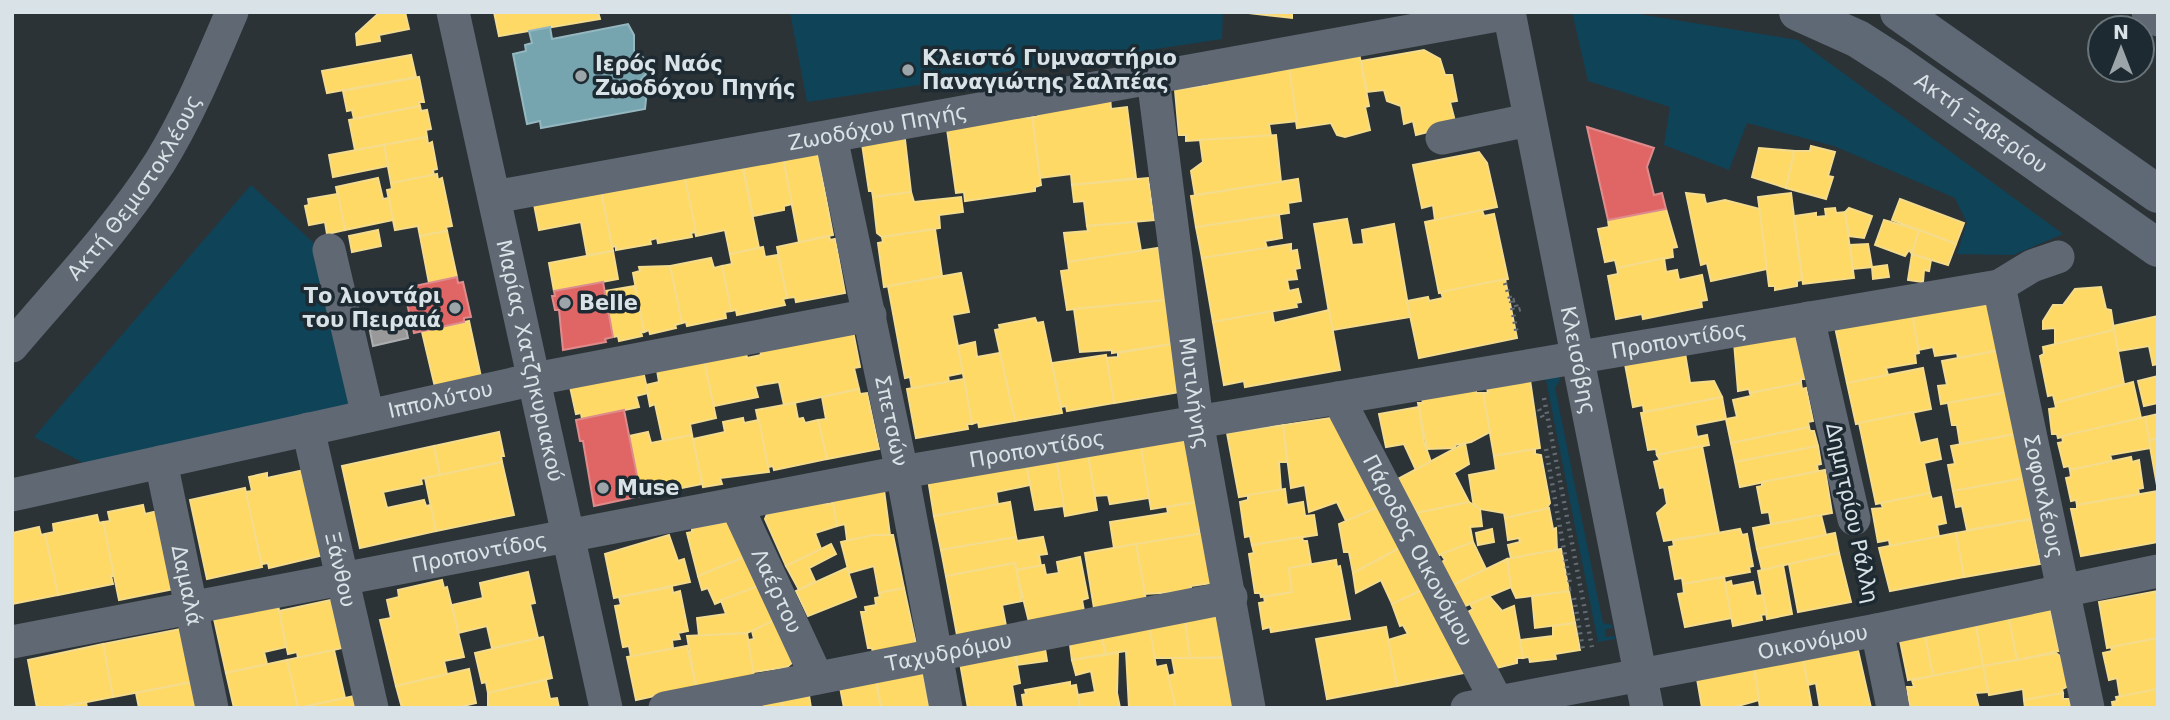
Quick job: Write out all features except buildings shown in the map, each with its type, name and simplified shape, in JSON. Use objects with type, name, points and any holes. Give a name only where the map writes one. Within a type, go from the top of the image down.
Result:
[{"type":"main road","name":"Ακτή Ξαβερίου","points":[[1798,12],[1858,39],[1897,64],[2158,248]]},
{"type":"main road","points":[[1899,12],[2158,194]]},
{"type":"street","name":"Ακτή Θεμιστοκλέους","points":[[12,346],[126,210],[160,162],[200,85],[232,12]]},
{"type":"street","name":"Μαρίας Χατζηκυριακού","points":[[453,12],[536,379],[606,708]]},
{"type":"street","name":"Ζωοδόχου Πηγής","points":[[494,197],[1509,12]]},
{"type":"street","name":"Κλεισόβης","points":[[1509,12],[1647,708]]},
{"type":"street","points":[[2148,12],[2158,20]]},
{"type":"street","name":"Μυτιλήνης","points":[[1153,78],[1197,421],[1249,708]]},
{"type":"street","points":[[1444,145],[1531,127]]},
{"type":"street","name":"Σπετσών","points":[[831,137],[902,472],[946,708]]},
{"type":"street","points":[[329,250],[368,416]]},
{"type":"street","name":"Προποντίδος","points":[[12,642],[902,472],[1999,286],[2032,266],[2058,257]]},
{"type":"street","name":"Σοφοκλέους","points":[[1999,286],[2088,708]]},
{"type":"street","name":"Ιππολύτου","points":[[12,495],[536,379],[870,315]]},
{"type":"street","name":"Δημητρίου Ράλλη","points":[[1808,318],[1854,519]]},
{"type":"street","name":"Πάροδος Οικονόμου","points":[[1338,398],[1482,705]]},
{"type":"street","name":"Ξάνθου","points":[[308,429],[372,708]]},
{"type":"street","name":"Δαμαλά","points":[[161,462],[212,708]]},
{"type":"street","name":"Λαέρτου","points":[[736,504],[817,678]]},
{"type":"street","name":"Οικονόμου","points":[[1482,705],[1877,630],[2158,570]]},
{"type":"street","name":"Ταχυδρόμου","points":[[665,708],[1231,597]]},
{"type":"street","name":"Δημητρίου Ράλλη","points":[[1877,630],[1893,708]]},
{"type":"path","points":[[1506,283],[1519,342]]},
{"type":"path","points":[[1511,301],[1515,300],[1517,310],[1525,308]]},
{"type":"path","points":[[1543,396],[1592,647]]},
{"type":"path","points":[[1539,409],[1543,418]]},
{"type":"path","points":[[1546,449],[1551,492],[1565,546],[1566,570],[1571,587]]},
{"type":"path","name":"Δημητρίου Ράλλη","points":[[1854,519],[1877,630]]},
{"type":"path","points":[[1574,598],[1581,645]]},
{"type":"shaded area","name":"Κλειστό Γυμναστήριο Παναγιώτης Σαλπέας","points":[[790,12],[1223,12],[1222,39],[807,102]]},
{"type":"shaded area","points":[[1572,12],[1626,12],[1798,40],[2063,234],[2013,255],[1957,254],[1967,223],[1955,198],[1834,146],[1747,123],[1729,170],[1664,145],[1670,107],[1588,81]]},
{"type":"shaded area","points":[[251,185],[317,246],[355,407],[95,469],[34,437]]},
{"type":"shaded area","points":[[1557,367],[1560,380],[1555,388],[1603,623],[1612,625],[1613,628],[1605,629],[1606,637],[1615,636],[1615,639],[1598,642],[1544,370]]},
{"type":"place","name":"Κλειστό Γυμναστήριο Παναγιώτης Σαλπέας","points":[[908,70]]},
{"type":"place","name":"Ιερός Ναός Ζωοδόχου Πηγής","points":[[581,76]]},
{"type":"place","name":"Belle","points":[[565,303]]},
{"type":"place","name":"Το λιοντάρι του Πειραιά","points":[[455,308]]},
{"type":"place","name":"Muse","points":[[603,488]]}]
